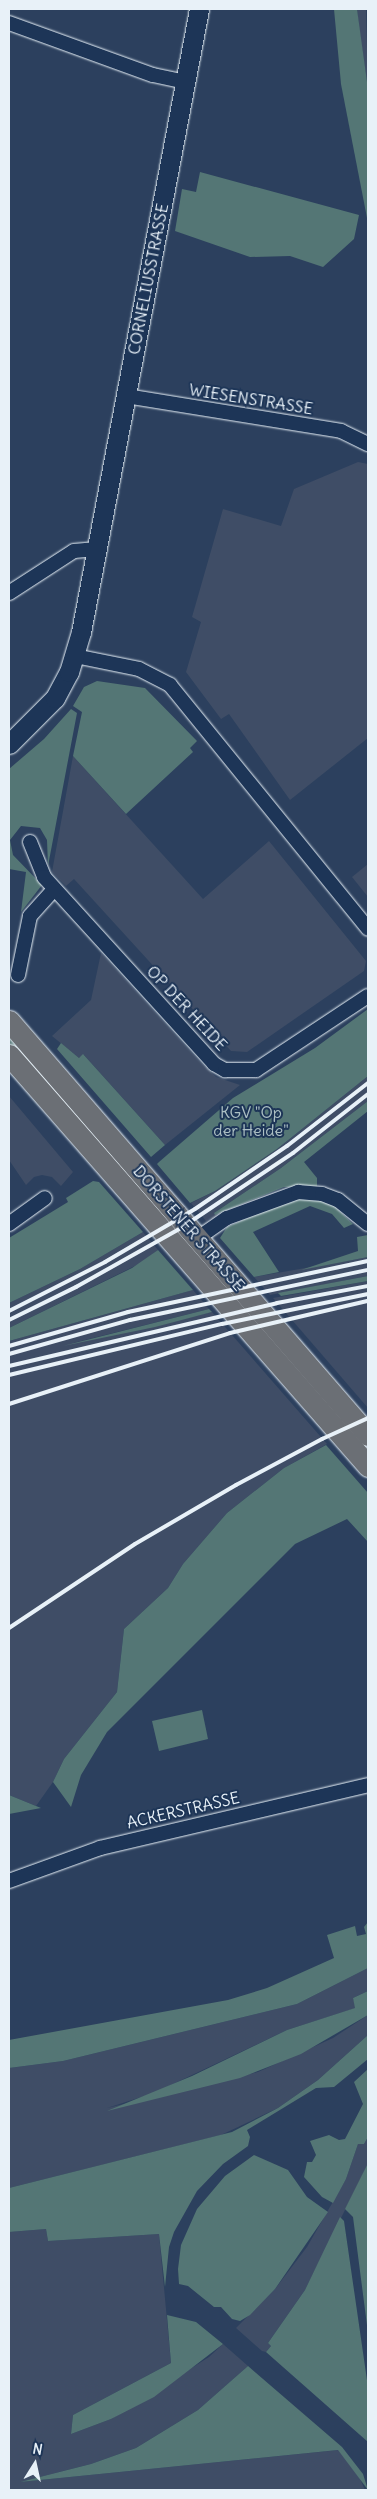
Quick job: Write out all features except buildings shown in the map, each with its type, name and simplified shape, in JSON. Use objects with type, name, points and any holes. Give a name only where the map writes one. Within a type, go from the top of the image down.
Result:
[{"type":"main road","name":"CORNELIUSSTRASSE","points":[[9,744],[55,698],[75,656],[98,548],[199,9]]},
{"type":"main road","name":"DORSTENER STRASSE","points":[[9,1021],[368,1436]]},
{"type":"main road","name":"DORSTENER STRASSE","points":[[9,1055],[368,1466]]},
{"type":"street","points":[[9,24],[153,75],[185,82]]},
{"type":"street","name":"WIESENSTRASSE","points":[[126,396],[340,431],[368,444]]},
{"type":"street","points":[[9,593],[74,551],[98,548]]},
{"type":"street","points":[[75,656],[139,669],[170,685],[368,929]]},
{"type":"street","name":"OP DER HEIDE","points":[[30,842],[44,877],[54,889],[214,1064],[225,1070],[256,1070],[368,996]]},
{"type":"street","points":[[18,975],[30,916],[54,889]]},
{"type":"street","points":[[198,1238],[227,1218],[298,1192],[322,1194],[338,1200],[368,1224]]},
{"type":"street","points":[[9,1224],[46,1198]]},
{"type":"street","name":"ACKERSTRASSE","points":[[9,1881],[100,1848],[368,1785]]},
{"type":"shaded area","points":[[357,9],[366,9],[368,89],[359,28]]},
{"type":"shaded area","points":[[358,462],[368,464],[368,738],[290,800],[229,714],[221,719],[186,672],[201,622],[192,617],[223,509],[281,526],[294,489]]},
{"type":"shaded area","points":[[73,756],[203,899],[269,841],[366,961],[364,971],[247,1052],[231,1051],[74,879],[66,886],[52,872]]},
{"type":"shaded area","points":[[368,864],[368,897],[352,877]]},
{"type":"shaded area","points":[[101,953],[200,1062],[216,1077],[240,1085],[165,1145],[84,1055],[79,1058],[52,1036],[91,1000]]},
{"type":"shaded area","points":[[368,1076],[368,1101],[281,1168],[214,1213],[285,1189],[214,1221],[211,1218],[206,1221],[191,1203],[215,1191],[277,1149]]},
{"type":"shaded area","points":[[9,1096],[73,1172],[61,1186],[52,1177],[42,1175],[34,1177],[26,1185],[9,1160]]},
{"type":"shaded area","points":[[143,1232],[158,1250],[143,1262],[9,1328],[9,1303],[80,1269]]},
{"type":"shaded area","points":[[368,1257],[368,1276],[270,1295],[254,1277]]},
{"type":"shaded area","points":[[368,1281],[368,1408],[273,1298]]},
{"type":"shaded area","points":[[193,1290],[209,1309],[73,1343],[212,1312],[327,1444],[284,1468],[227,1513],[183,1564],[168,1588],[124,1629],[117,1692],[64,1759],[53,1782],[36,1806],[9,1795],[9,1341]]},
{"type":"shaded area","points":[[368,1968],[368,1991],[353,1998],[356,2008],[287,2030],[154,2093],[107,2108],[258,2072],[333,2038],[368,2015],[368,2035],[318,2080],[278,2108],[221,2135],[9,2188],[9,2068],[63,2061],[297,2004]]},
{"type":"shaded area","points":[[368,2137],[368,2163],[361,2178],[305,2290],[268,2343],[271,2346],[266,2352],[262,2351],[236,2328],[275,2289],[307,2247],[346,2179],[358,2144],[364,2144]]},
{"type":"shaded area","points":[[46,2229],[48,2241],[159,2234],[171,2363],[73,2415],[71,2434],[111,2419],[209,2357],[223,2344],[248,2366],[198,2410],[136,2448],[91,2464],[20,2482],[339,2450],[357,2472],[365,2490],[9,2490],[9,2232]]},
{"type":"green space","points":[[334,9],[357,9],[368,89],[368,223],[341,84]]},
{"type":"green space","points":[[200,172],[359,215],[354,239],[323,267],[290,256],[250,257],[175,231],[182,189],[196,192]]},
{"type":"green space","points":[[97,681],[145,688],[197,741],[190,748],[193,752],[126,814],[73,756],[82,712],[73,706],[84,687]]},
{"type":"green space","points":[[71,709],[77,713],[48,866],[47,840],[40,828],[21,826],[10,840],[13,855],[42,885],[21,912],[26,872],[9,869],[9,769],[44,739]]},
{"type":"green space","name":"KGV \"Op der Heide\"","points":[[368,1009],[368,1076],[277,1149],[215,1191],[190,1203],[157,1164],[233,1098],[315,1048]]},
{"type":"green space","points":[[9,1035],[165,1213],[161,1216],[9,1043]]},
{"type":"green space","points":[[61,1043],[79,1058],[83,1054],[165,1145],[151,1157],[57,1049]]},
{"type":"green space","points":[[368,1101],[368,1111],[304,1162],[317,1178],[317,1187],[284,1187],[215,1215],[214,1213],[281,1168]]},
{"type":"green space","points":[[93,1181],[99,1182],[143,1232],[80,1269],[9,1303],[9,1238],[68,1202],[66,1198]]},
{"type":"green space","points":[[314,1198],[332,1204],[353,1224],[344,1228],[332,1214],[310,1206],[253,1232],[279,1272],[254,1277],[220,1238],[227,1227],[289,1200]]},
{"type":"green space","points":[[368,1235],[368,1257],[301,1270],[358,1251],[357,1237]]},
{"type":"green space","points":[[158,1250],[193,1290],[9,1341],[9,1328],[132,1268]]},
{"type":"green space","points":[[368,1276],[368,1281],[281,1296],[278,1293]]},
{"type":"green space","points":[[209,1309],[212,1312],[155,1327],[63,1346]]},
{"type":"green space","points":[[326,1445],[368,1493],[368,1542],[347,1519],[295,1544],[107,1732],[81,1775],[71,1807],[53,1782],[64,1759],[117,1692],[124,1629],[168,1588],[183,1564],[227,1513],[284,1468]]},
{"type":"green space","points":[[202,1710],[208,1739],[159,1751],[152,1721]]},
{"type":"green space","points":[[9,1795],[36,1806],[41,1808],[9,1814]]},
{"type":"green space","points":[[368,1922],[368,1968],[297,2004],[63,2061],[9,2068],[9,2040],[228,2000],[267,1988],[334,1958],[327,1935],[355,1926],[357,1936],[366,1934],[364,1927]]},
{"type":"green space","points":[[368,1991],[368,2015],[301,2054],[240,2078],[107,2111],[192,2076],[287,2030],[355,2008],[353,1998]]},
{"type":"green space","points":[[368,2035],[368,2059],[334,2087],[316,2088],[247,2130],[250,2137],[248,2146],[223,2164],[197,2191],[174,2232],[169,2247],[165,2287],[159,2234],[48,2241],[46,2229],[9,2232],[9,2188],[232,2132],[278,2108],[318,2080]]},
{"type":"green space","points":[[368,2069],[368,2137],[364,2144],[358,2144],[346,2179],[333,2203],[322,2197],[304,2177],[307,2162],[312,2162],[316,2155],[310,2141],[329,2135],[339,2140],[345,2139],[363,2104],[354,2082]]},
{"type":"green space","points":[[254,2155],[288,2170],[307,2197],[328,2212],[275,2289],[250,2315],[240,2321],[232,2319],[221,2307],[214,2307],[188,2286],[179,2284],[178,2269],[181,2245],[197,2209],[225,2176]]},
{"type":"green space","points":[[368,2163],[368,2333],[353,2217],[345,2209]]},
{"type":"green space","points":[[340,2217],[344,2221],[368,2387],[368,2442],[266,2352],[271,2346],[268,2343],[305,2290]]},
{"type":"green space","points":[[167,2315],[196,2322],[223,2344],[154,2397],[111,2419],[71,2434],[73,2415],[171,2363]]},
{"type":"green space","points":[[248,2366],[342,2447],[363,2474],[368,2490],[338,2450],[20,2482],[91,2464],[136,2448],[198,2410]]},
{"type":"railway","points":[[9,1311],[105,1262],[195,1209],[287,1146],[368,1083]]},
{"type":"railway","points":[[9,1320],[76,1287],[181,1228],[293,1153],[368,1094]]},
{"type":"railway","points":[[9,1346],[128,1312],[368,1261]]},
{"type":"railway","points":[[9,1354],[130,1320],[368,1270]]},
{"type":"railway","points":[[9,1366],[277,1303],[368,1286]]},
{"type":"railway","points":[[9,1375],[222,1324],[368,1294]]},
{"type":"railway","points":[[9,1404],[230,1333],[368,1301]]},
{"type":"railway","points":[[9,1628],[135,1544],[236,1485],[322,1439],[368,1418]]}]
